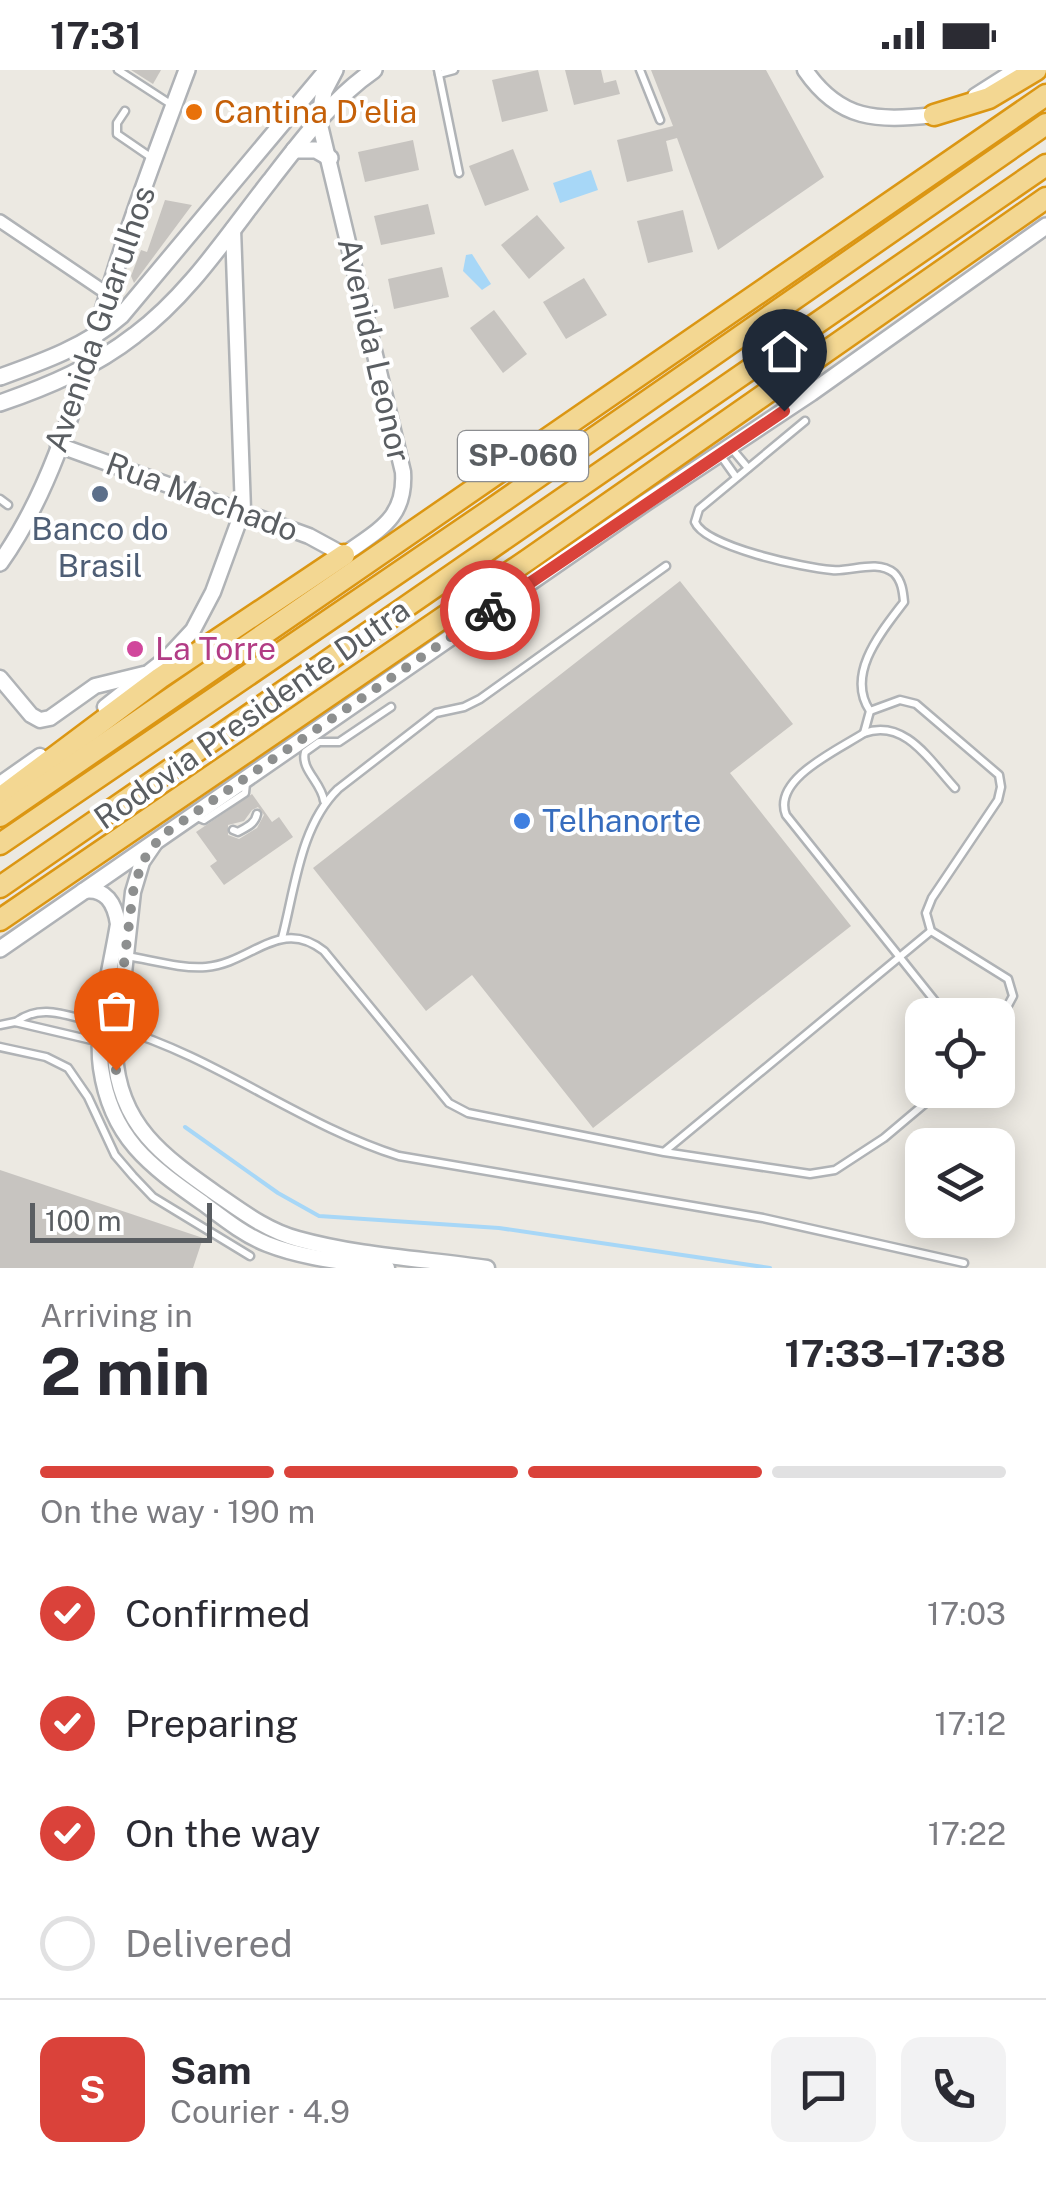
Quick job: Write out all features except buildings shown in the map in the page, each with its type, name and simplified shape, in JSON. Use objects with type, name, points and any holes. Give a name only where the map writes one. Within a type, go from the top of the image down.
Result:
[{"type":"highway","points":[[934,116],[989,98],[1036,70]]},
{"type":"highway","name":"Rodovia Presidente Dutra","points":[[0,816],[1046,95]]},
{"type":"highway","name":"Rodovia Presidente Dutra","points":[[0,844],[1046,124]]},
{"type":"highway","points":[[748,331],[758,315],[794,285],[910,205],[958,162],[962,153]]},
{"type":"highway","name":"Rodovia Presidente Dutra","points":[[0,887],[1046,165]]},
{"type":"highway","name":"Rodovia Presidente Dutra","points":[[0,920],[1046,198]]},
{"type":"highway","points":[[0,798],[160,678],[344,555]]},
{"type":"highway","points":[[0,901],[214,758],[263,742]]},
{"type":"main road","name":"Avenida Guarulhos","points":[[0,562],[27,521],[58,445],[187,70]]},
{"type":"main road","points":[[0,394],[1,377],[95,336],[139,298],[326,70]]},
{"type":"main road","points":[[319,121],[324,91],[335,70]]},
{"type":"main road","points":[[0,403],[80,377],[137,334],[190,280],[319,121],[353,84],[374,70]]},
{"type":"main road","points":[[294,150],[316,150],[330,158]]},
{"type":"main road","points":[[0,949],[161,836],[203,818],[247,789],[1046,226]]},
{"type":"main road","points":[[161,269],[166,284],[190,280]]},
{"type":"main road","points":[[58,355],[80,377]]},
{"type":"street","points":[[805,70],[828,97],[853,112],[890,119],[934,116],[1013,70]]},
{"type":"street","name":"Avenida Leonor","points":[[319,121],[404,488],[400,506],[390,520],[344,555]]},
{"type":"street","points":[[0,222],[108,294]]},
{"type":"street","points":[[0,784],[150,672],[181,645],[204,612],[243,510],[233,229]]},
{"type":"street","name":"Rua Machado","points":[[58,445],[243,510],[324,542],[344,555]]},
{"type":"street","points":[[0,678],[31,715],[40,720],[50,718],[95,686],[150,672]]},
{"type":"street","points":[[161,836],[136,876],[126,956],[110,1026],[100,1042],[104,1087],[116,1122],[136,1151],[155,1169],[244,1233],[266,1244],[320,1259],[388,1268]]},
{"type":"street","points":[[83,890],[106,895],[117,917],[110,1026],[116,1070],[132,1116],[152,1144],[253,1219],[297,1239],[445,1265],[487,1268]]},
{"type":"lane","points":[[118,70],[173,106]]},
{"type":"lane","points":[[454,70],[439,72],[459,173]]},
{"type":"lane","points":[[640,70],[660,120]]},
{"type":"lane","points":[[125,111],[117,124],[117,134],[154,160]]},
{"type":"lane","points":[[805,421],[699,509],[695,522],[702,534],[723,545],[834,571],[876,566],[893,572],[904,602],[873,643],[862,694],[870,710],[864,733]]},
{"type":"lane","points":[[725,451],[748,468]]},
{"type":"lane","points":[[725,451],[736,477]]},
{"type":"lane","points":[[0,499],[8,505]]},
{"type":"lane","points":[[282,938],[308,837],[324,802],[436,714],[472,704],[666,566]]},
{"type":"lane","points":[[870,710],[900,700],[916,704],[998,775],[998,800],[932,898],[926,913],[931,930],[1008,979],[1012,998]]},
{"type":"lane","points":[[324,802],[321,788],[302,759],[305,752],[319,742],[339,742],[391,707]]},
{"type":"lane","points":[[932,998],[786,815],[782,802],[790,783],[864,733],[886,728],[914,744],[955,788]]},
{"type":"lane","points":[[232,830],[247,828],[256,821],[257,814]]},
{"type":"lane","points":[[664,1152],[931,930]]},
{"type":"lane","points":[[126,956],[201,968],[230,961],[282,938],[303,938],[324,951],[442,1097],[460,1110],[664,1152],[796,1173],[828,1172],[884,1138],[920,1108]]},
{"type":"lane","points":[[0,1025],[42,1010],[110,1026],[177,1052],[363,1144],[400,1156],[763,1218],[964,1263]]},
{"type":"lane","points":[[15,1022],[100,1042]]},
{"type":"lane","points":[[0,1047],[46,1057],[68,1068],[88,1097],[116,1155],[153,1197],[250,1256]]},
{"type":"water","points":[[591,170],[598,190],[560,203],[553,183]]},
{"type":"water","points":[[472,254],[491,284],[482,290],[463,271],[466,255]]},
{"type":"waterway","points":[[185,1127],[278,1193],[319,1216],[499,1228],[770,1268]]},
{"type":"way so far","points":[[116,1070],[116,1028],[136,876],[161,836],[490,610]]},
{"type":"place","name":"Cantina D'elia","points":[[194,112]]},
{"type":"place","name":"Banco do Brasil","points":[[100,494]]},
{"type":"place","name":"La Torre","points":[[135,649]]},
{"type":"place","name":"Telhanorte","points":[[522,821]]},
{"type":"route","points":[[490,610],[784,411]]}]
